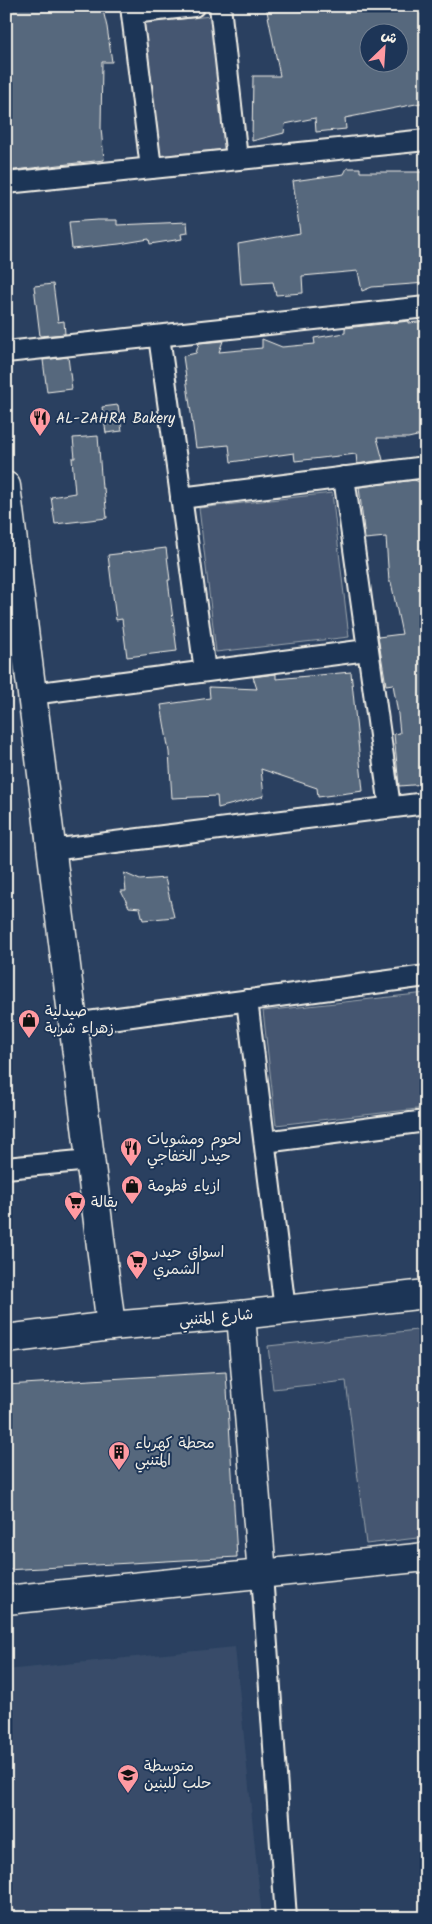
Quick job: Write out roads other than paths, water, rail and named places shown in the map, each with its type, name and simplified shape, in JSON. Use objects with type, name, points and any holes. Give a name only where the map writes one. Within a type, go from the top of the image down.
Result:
[{"type":"street","points":[[152,168],[131,10],[194,6]]},
{"type":"street","points":[[220,6],[237,159]]},
{"type":"street","points":[[6,183],[426,140]]},
{"type":"street","points":[[6,352],[426,308]]},
{"type":"street","points":[[160,336],[204,671]]},
{"type":"street","points":[[181,498],[426,467]]},
{"type":"street","points":[[344,477],[390,807]]},
{"type":"street","points":[[6,486],[13,600],[32,694],[111,1326]]},
{"type":"street","points":[[32,694],[367,650]]},
{"type":"street","points":[[52,850],[426,803]]},
{"type":"street","points":[[73,1024],[426,976]]},
{"type":"street","points":[[247,1000],[285,1310]]},
{"type":"street","points":[[265,1142],[426,1121]]},
{"type":"street","points":[[6,1168],[90,1160]]},
{"type":"street","name":"شارع المتنبي","points":[[6,1339],[111,1326],[241,1315],[426,1294]]},
{"type":"street","points":[[241,1315],[262,1574],[286,1918]]},
{"type":"street","points":[[6,1600],[426,1557]]},
{"type":"place","name":"AL-ZAHRA Bakery","points":[[40,437]]},
{"type":"place","name":"صيدلية زهراء شربة","points":[[29,1039]]},
{"type":"place","name":"لحوم ومشويات حيدر الخفاجي","points":[[131,1167]]},
{"type":"place","name":"ازياء فطومة","points":[[132,1205]]},
{"type":"place","name":"بقالة","points":[[75,1221]]},
{"type":"place","name":"اسواق حيدر الشمري","points":[[137,1280]]},
{"type":"place","name":"محطة كهرباء المتنبي","points":[[119,1471]]},
{"type":"place","name":"متوسطة حلب للبنين","points":[[128,1794]]}]
